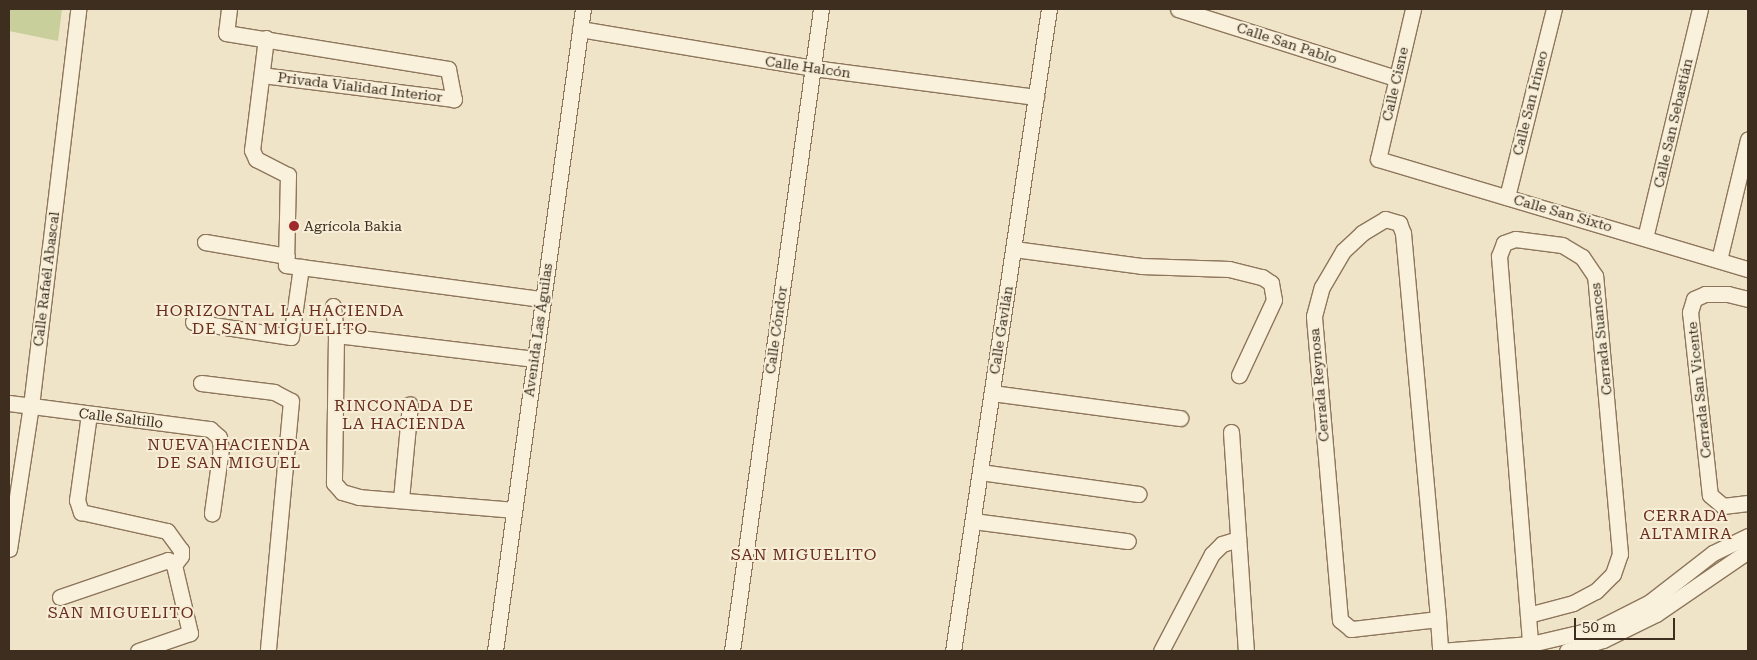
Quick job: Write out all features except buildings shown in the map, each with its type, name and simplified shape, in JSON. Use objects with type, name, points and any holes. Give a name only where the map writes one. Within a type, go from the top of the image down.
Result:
[{"type":"street","name":"Calle Rafaél Abascal","points":[[9,549],[31,406],[78,9]]},
{"type":"street","name":"Privada Vialidad Interior","points":[[229,9],[226,33],[448,69],[454,99],[262,75]]},
{"type":"street","name":"Avenida Las Águilas","points":[[495,651],[583,9]]},
{"type":"street","name":"Calle Cóndor","points":[[732,651],[821,9]]},
{"type":"street","name":"Calle Gavilán","points":[[953,651],[1049,9]]},
{"type":"street","name":"Calle San Pablo","points":[[1178,9],[1396,78]]},
{"type":"street","name":"Calle Cisne","points":[[1378,159],[1412,9]]},
{"type":"street","name":"Calle San Irineo","points":[[1507,197],[1554,9]]},
{"type":"street","name":"Calle San Sebastián","points":[[1646,238],[1700,9]]},
{"type":"street","name":"Calle Halcón","points":[[580,30],[813,68],[1036,97]]},
{"type":"street","name":"Privada Vialidad Interior","points":[[266,38],[252,150],[256,159],[288,175],[287,256]]},
{"type":"street","points":[[1719,260],[1748,139]]},
{"type":"street","name":"Calle San Sixto","points":[[1378,159],[1748,269]]},
{"type":"street","name":"Cerrada Reynosa","points":[[1438,619],[1351,629],[1340,620],[1314,316],[1322,287],[1343,251],[1362,233],[1385,219],[1399,223],[1404,233],[1438,619],[1440,651]]},
{"type":"street","name":"Cerrada Suances","points":[[1528,615],[1573,603],[1596,591],[1614,574],[1620,554],[1595,276],[1582,257],[1562,245],[1515,239],[1504,244],[1499,256],[1528,615],[1531,648]]},
{"type":"street","points":[[205,242],[287,256],[286,264],[301,267],[542,299]]},
{"type":"street","points":[[1014,249],[1141,266],[1230,269],[1262,277],[1271,283],[1274,300],[1239,375]]},
{"type":"street","points":[[193,322],[291,337],[301,267]]},
{"type":"street","name":"Cerrada San Vicente","points":[[1748,299],[1728,294],[1705,294],[1694,299],[1690,312],[1710,495],[1723,506],[1748,503]]},
{"type":"street","points":[[333,306],[336,335],[334,483],[342,492],[358,497],[401,499],[513,510]]},
{"type":"street","points":[[336,335],[534,359]]},
{"type":"street","points":[[201,383],[274,392],[283,394],[291,401],[268,651]]},
{"type":"street","points":[[992,393],[1180,418]]},
{"type":"street","name":"Calle Saltillo","points":[[9,403],[210,429],[219,437],[221,448],[212,512]]},
{"type":"street","points":[[401,499],[410,404]]},
{"type":"street","points":[[60,597],[181,556],[181,550],[167,531],[81,512],[77,500],[89,414]]},
{"type":"street","points":[[1231,432],[1246,651]]},
{"type":"street","points":[[980,472],[1138,494]]},
{"type":"street","points":[[973,521],[1128,541]]},
{"type":"street","points":[[1440,651],[1531,648],[1599,628],[1650,602],[1713,553],[1748,536]]},
{"type":"street","points":[[1162,651],[1212,554],[1222,544],[1238,539]]},
{"type":"street","points":[[1566,651],[1603,640],[1656,614],[1748,551]]},
{"type":"street","points":[[138,651],[190,633],[167,562]]},
{"type":"green space","points":[[9,9],[62,9],[58,41],[9,31]]},
{"type":"place","name":"Agrícola Bakia","points":[[294,226]]},
{"type":"district","name":"HORIZONTAL LA HACIENDA DE SAN MIGUELITO","points":[[280,320]]},
{"type":"district","name":"RINCONADA DE LA HACIENDA","points":[[404,415]]},
{"type":"district","name":"NUEVA HACIENDA DE SAN MIGUEL","points":[[229,454]]},
{"type":"district","name":"CERRADA ALTAMIRA","points":[[1686,525]]},
{"type":"district","name":"SAN MIGUELITO","points":[[804,555]]},
{"type":"district","name":"SAN MIGUELITO","points":[[121,613]]}]
